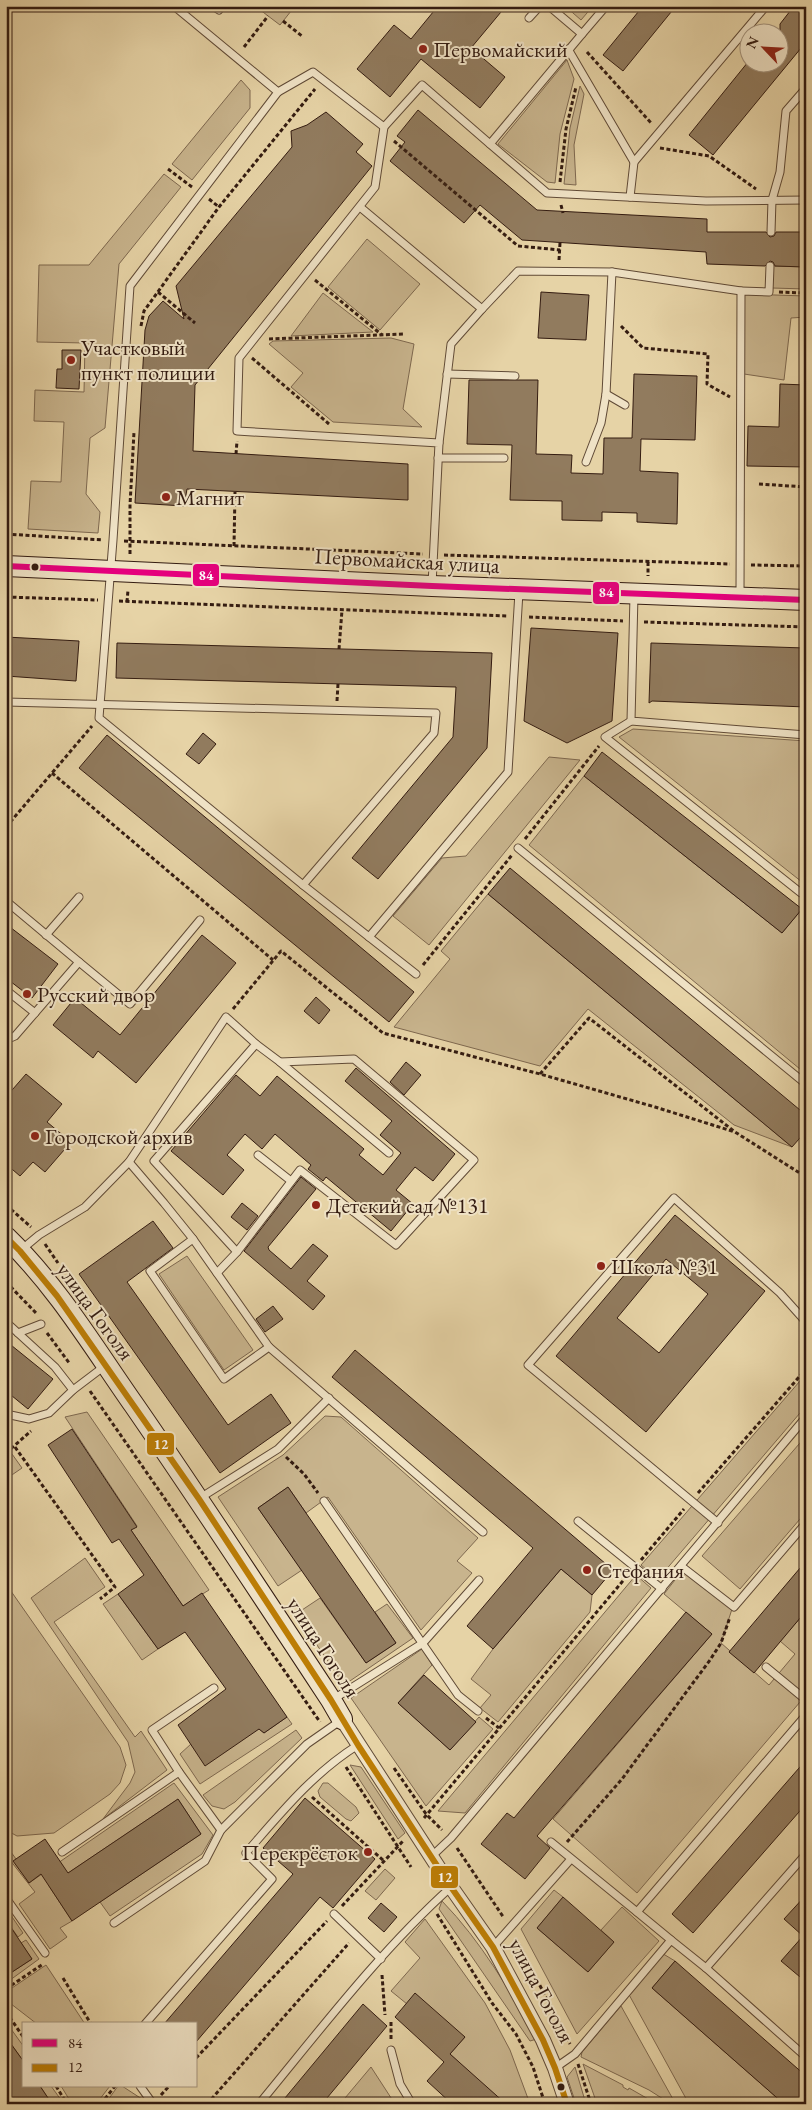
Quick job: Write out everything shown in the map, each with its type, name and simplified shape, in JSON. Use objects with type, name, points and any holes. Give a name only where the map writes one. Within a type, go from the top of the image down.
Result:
[{"type":"street","name":"Первомайская улица","points":[[6,566],[432,586],[806,600]]},
{"type":"street","name":"улица Гоголя","points":[[13,1244],[58,1296],[199,1499],[332,1700],[334,1725],[358,1745],[451,1887],[493,1947],[543,2040],[556,2068],[567,2104]]},
{"type":"lane","points":[[174,6],[278,92]]},
{"type":"lane","points":[[213,6],[219,10],[222,6]]},
{"type":"lane","points":[[529,18],[540,6]]},
{"type":"lane","points":[[549,6],[582,34]]},
{"type":"lane","points":[[490,144],[606,6]]},
{"type":"lane","points":[[630,197],[634,162],[766,6]]},
{"type":"lane","points":[[568,49],[634,162]]},
{"type":"lane","points":[[384,130],[313,72],[278,92],[130,286],[99,718],[303,885],[416,974]]},
{"type":"lane","points":[[439,442],[237,431],[239,358],[375,187],[384,130],[422,85],[547,193],[706,201],[806,200]]},
{"type":"lane","points":[[771,232],[772,200],[780,172],[786,111],[806,88]]},
{"type":"lane","points":[[360,207],[482,309]]},
{"type":"lane","points":[[432,586],[439,442],[451,344],[518,271],[612,272],[741,291],[769,292],[770,266]]},
{"type":"lane","points":[[586,462],[601,423],[606,394],[612,272]]},
{"type":"lane","points":[[740,598],[741,291]]},
{"type":"lane","points":[[447,374],[515,376]]},
{"type":"lane","points":[[606,394],[624,405]]},
{"type":"lane","points":[[438,458],[504,458]]},
{"type":"lane","points":[[369,937],[508,772],[519,589]]},
{"type":"lane","points":[[631,721],[634,594]]},
{"type":"lane","points":[[6,702],[436,714],[434,733],[303,885]]},
{"type":"lane","points":[[806,735],[631,721],[605,737],[801,893],[806,889]]},
{"type":"lane","points":[[518,848],[806,1084]]},
{"type":"lane","points":[[46,934],[79,897]]},
{"type":"lane","points":[[6,900],[130,1004],[200,920]]},
{"type":"lane","points":[[6,1040],[15,1036],[79,962]]},
{"type":"lane","points":[[6,990],[35,1013]]},
{"type":"lane","points":[[13,1244],[39,1235],[84,1207],[129,1162],[226,1018],[389,1153]]},
{"type":"lane","points":[[237,1252],[154,1160],[256,1044]]},
{"type":"lane","points":[[217,1273],[237,1252],[300,1170],[396,1245],[474,1160],[354,1058],[280,1062]]},
{"type":"lane","points":[[258,1155],[291,1181]]},
{"type":"lane","points":[[129,1162],[193,1239],[269,1347],[483,1532]]},
{"type":"lane","points":[[718,1523],[528,1364],[674,1198],[780,1294],[806,1322]]},
{"type":"lane","points":[[193,1239],[150,1271],[224,1380],[269,1347]]},
{"type":"lane","points":[[6,1322],[55,1367],[73,1390]]},
{"type":"lane","points":[[18,1333],[41,1324]]},
{"type":"lane","points":[[6,1414],[29,1419],[48,1412],[106,1364]]},
{"type":"lane","points":[[199,1499],[278,1450],[329,1398]]},
{"type":"lane","points":[[432,1856],[450,1838],[806,1417]]},
{"type":"lane","points":[[324,1501],[458,1695],[478,1711]]},
{"type":"lane","points":[[578,1521],[662,1589]]},
{"type":"lane","points":[[681,1566],[734,1607],[806,1523]]},
{"type":"lane","points":[[332,1700],[423,1643],[479,1580]]},
{"type":"lane","points":[[766,1667],[806,1700]]},
{"type":"lane","points":[[214,1688],[152,1730],[179,1772],[221,1830]]},
{"type":"lane","points":[[637,1912],[806,1714]]},
{"type":"lane","points":[[114,1923],[206,1860],[221,1830],[307,1744],[334,1725]]},
{"type":"lane","points":[[147,2022],[272,1879],[246,1853],[302,1789],[339,1757],[358,1745]]},
{"type":"lane","points":[[62,1852],[179,1772]]},
{"type":"lane","points":[[551,1842],[706,1968],[806,2057]]},
{"type":"lane","points":[[706,1968],[806,1854]]},
{"type":"lane","points":[[493,1947],[571,1860]]},
{"type":"lane","points":[[258,2104],[381,1959],[431,1905],[451,1887]]},
{"type":"lane","points":[[6,1898],[45,1952]]},
{"type":"lane","points":[[334,1914],[381,1959]]},
{"type":"lane","points":[[556,2068],[575,2054],[671,1940]]},
{"type":"lane","points":[[391,2050],[400,2084],[412,2104]]},
{"type":"lane","points":[[141,2088],[153,2104]]},
{"type":"path","points":[[244,47],[268,16]]},
{"type":"path","points":[[283,21],[302,36]]},
{"type":"path","points":[[582,34],[587,52],[660,132]]},
{"type":"path","points":[[563,213],[559,193],[566,129],[580,71],[587,52]]},
{"type":"path","points":[[140,328],[144,311],[219,207],[322,79]]},
{"type":"path","points":[[384,130],[518,246],[560,250]]},
{"type":"path","points":[[647,146],[710,156],[772,200]]},
{"type":"path","points":[[558,272],[560,243]]},
{"type":"path","points":[[307,273],[382,335]]},
{"type":"path","points":[[158,292],[195,323]]},
{"type":"path","points":[[769,292],[806,293]]},
{"type":"path","points":[[610,315],[643,348],[708,354],[707,384],[740,403]]},
{"type":"path","points":[[254,340],[404,334]]},
{"type":"path","points":[[244,351],[344,437]]},
{"type":"path","points":[[131,541],[130,505],[134,426]]},
{"type":"path","points":[[759,484],[806,486]]},
{"type":"path","points":[[234,546],[235,492]]},
{"type":"path","points":[[6,534],[234,546],[806,566]]},
{"type":"path","points":[[6,597],[806,627]]},
{"type":"path","points":[[339,649],[342,610]]},
{"type":"path","points":[[6,827],[99,718]]},
{"type":"path","points":[[416,974],[605,737]]},
{"type":"path","points":[[52,773],[273,960]]},
{"type":"path","points":[[226,1018],[280,951],[383,1033],[540,1074],[735,1132]]},
{"type":"path","points":[[540,1074],[588,1018],[735,1132],[806,1177]]},
{"type":"path","points":[[6,1282],[36,1312],[41,1324],[334,1725]]},
{"type":"path","points":[[198,2056],[414,1830],[635,1567],[806,1369]]},
{"type":"path","points":[[6,1453],[16,1447],[48,1412]]},
{"type":"path","points":[[16,1447],[115,1587],[100,1599]]},
{"type":"path","points":[[278,1450],[304,1474],[324,1501]]},
{"type":"path","points":[[560,1850],[622,1779],[710,1660],[721,1643],[734,1607]]},
{"type":"path","points":[[478,1711],[499,1728]]},
{"type":"path","points":[[339,1757],[411,1867]]},
{"type":"path","points":[[302,1789],[384,1861]]},
{"type":"path","points":[[431,1905],[492,2004],[516,2034],[533,2067],[545,2104]]},
{"type":"path","points":[[207,2104],[356,1935]]},
{"type":"path","points":[[6,1989],[50,1959]]},
{"type":"path","points":[[381,1959],[384,2015]]},
{"type":"path","points":[[63,1978],[90,2022]]},
{"type":"path","points":[[6,2012],[22,2035]]},
{"type":"path","points":[[391,2021],[391,2050]]},
{"type":"path","points":[[57,2088],[67,2104]]},
{"type":"path","points":[[101,2104],[113,2088]]},
{"type":"shaded area","points":[[255,6],[295,6],[280,25]]},
{"type":"shaded area","points":[[565,6],[593,6],[581,20]]},
{"type":"shaded area","points":[[567,60],[574,79],[560,134],[555,183],[547,182],[498,144]]},
{"type":"shaded area","points":[[241,80],[250,90],[250,108],[192,180],[172,164]]},
{"type":"shaded area","points":[[580,86],[584,94],[574,145],[576,185],[564,184],[570,128]]},
{"type":"shaded area","points":[[164,174],[181,187],[119,264],[105,428],[90,438],[86,494],[100,512],[98,533],[28,529],[31,481],[61,482],[64,422],[34,421],[35,390],[84,392],[85,343],[37,342],[39,265],[89,265]]},
{"type":"shaded area","points":[[367,239],[420,284],[380,330],[328,287]]},
{"type":"shaded area","points":[[773,266],[806,267],[806,289],[772,288]]},
{"type":"shaded area","points":[[323,293],[373,332],[291,336]]},
{"type":"shaded area","points":[[744,294],[806,296],[806,317],[791,318],[784,380],[744,374]]},
{"type":"shaded area","points":[[6,321],[11,322],[8,528],[6,528]]},
{"type":"shaded area","points":[[391,338],[414,344],[403,409],[422,427],[333,422],[291,387],[303,373],[269,344],[273,341]]},
{"type":"shaded area","points":[[633,729],[806,741],[806,878],[802,882],[619,737]]},
{"type":"shaded area","points":[[549,757],[580,760],[429,945],[393,916],[442,858],[466,856]]},
{"type":"shaded area","points":[[584,776],[782,933],[806,904],[806,1074],[529,845]]},
{"type":"shaded area","points":[[488,894],[792,1147],[734,1125],[588,1009],[540,1066],[394,1027],[450,959],[441,951]]},
{"type":"shaded area","points":[[187,1256],[253,1350],[224,1370],[159,1274]]},
{"type":"shaded area","points":[[806,1374],[806,1406],[658,1579],[641,1565]]},
{"type":"shaded area","points":[[87,1412],[209,1590],[183,1606],[131,1530],[137,1526],[65,1417]]},
{"type":"shaded area","points":[[325,1416],[341,1417],[478,1538],[457,1561],[472,1573],[421,1630],[328,1497],[306,1513],[288,1487],[258,1508],[302,1570],[278,1586],[218,1497],[283,1455]]},
{"type":"shaded area","points":[[806,1436],[806,1512],[740,1589],[702,1556]]},
{"type":"shaded area","points":[[12,1454],[22,1468],[6,1479],[6,1458]]},
{"type":"shaded area","points":[[85,1558],[105,1587],[54,1622],[135,1737],[141,1731],[167,1770],[103,1819],[130,1783],[135,1772],[128,1742],[31,1598]]},
{"type":"shaded area","points":[[561,1569],[592,1595],[590,1612],[498,1722],[480,1708],[491,1695],[471,1679],[493,1649]]},
{"type":"shaded area","points":[[682,1571],[732,1609],[721,1643],[769,1685],[795,1654],[780,1641],[806,1611],[806,1695],[637,1893],[553,1819],[712,1634],[664,1594]]},
{"type":"shaded area","points":[[636,1575],[651,1588],[465,1813],[438,1811]]},
{"type":"shaded area","points":[[6,1584],[120,1747],[126,1765],[120,1783],[110,1794],[54,1833],[17,1836],[6,1830]]},
{"type":"shaded area","points":[[118,1594],[158,1649],[142,1660],[103,1604]]},
{"type":"shaded area","points":[[320,1598],[366,1663],[396,1643],[375,1612],[387,1604],[413,1638],[344,1685],[296,1614]]},
{"type":"shaded area","points":[[422,1649],[432,1665],[398,1703],[450,1750],[479,1717],[493,1729],[426,1806],[351,1698]]},
{"type":"shaded area","points":[[287,1717],[292,1724],[200,1784],[180,1754],[191,1744],[259,1729],[264,1733]]},
{"type":"shaded area","points":[[296,1730],[302,1738],[235,1802],[224,1809],[212,1806],[203,1795]]},
{"type":"shaded area","points":[[350,1765],[361,1767],[405,1833],[398,1839]]},
{"type":"shaded area","points":[[174,1783],[213,1835],[202,1854],[110,1916],[100,1902],[201,1834],[178,1799],[49,1886],[72,1921],[60,1928],[67,1937],[50,1949],[19,1904],[35,1892],[6,1855],[6,1845],[29,1883]]},
{"type":"shaded area","points":[[323,1783],[328,1783],[356,1807],[359,1813],[351,1821],[320,1797],[318,1791]]},
{"type":"shaded area","points":[[385,1869],[395,1878],[376,1900],[365,1891]]},
{"type":"shaded area","points":[[554,1890],[563,1897],[537,1928],[588,1972],[614,1942],[601,1930],[622,1907],[659,1941],[577,2034],[521,1929]]},
{"type":"shaded area","points":[[442,1901],[482,1950],[537,2039],[530,2041],[439,1909]]},
{"type":"shaded area","points":[[6,1908],[23,1933],[18,1937],[6,1920]]},
{"type":"shaded area","points":[[425,1919],[485,2003],[510,2050],[530,2104],[504,2104],[450,2054],[465,2037],[407,2004],[391,1991],[420,1958],[405,1942]]},
{"type":"shaded area","points":[[26,1940],[39,1959],[6,1983],[6,1976],[32,1959],[21,1943]]},
{"type":"shaded area","points":[[660,1952],[675,1961],[652,1988],[784,2104],[689,2104],[627,1991]]},
{"type":"shaded area","points":[[46,1965],[84,2022],[34,2022],[6,2000],[6,1992]]},
{"type":"shaded area","points":[[621,2006],[674,2101],[671,2104],[649,2090],[581,2057],[582,2052]]},
{"type":"shaded area","points":[[6,2022],[22,2044],[22,2059],[6,2037]]},
{"type":"shaded area","points":[[583,2064],[623,2085],[628,2090],[629,2088],[657,2104],[597,2104]]},
{"type":"shaded area","points":[[371,2067],[395,2104],[340,2104]]},
{"type":"shaded area","points":[[575,2067],[586,2104],[576,2104],[567,2077]]},
{"type":"shaded area","points":[[41,2088],[52,2088],[64,2104],[52,2104]]},
{"type":"shaded area","points":[[62,2088],[108,2088],[96,2104],[72,2104]]},
{"type":"shaded area","points":[[117,2088],[125,2088],[145,2101],[138,2104],[105,2104]]},
{"type":"building","name":"Первомайский","points":[[438,6],[506,6],[471,48],[505,77],[480,108],[421,59],[390,97],[357,69],[394,25],[411,39]]},
{"type":"building","points":[[643,6],[676,6],[623,71],[603,55]]},
{"type":"building","points":[[794,6],[806,6],[806,42],[790,61],[790,22],[782,22]]},
{"type":"building","points":[[740,72],[781,72],[713,155],[689,135]]},
{"type":"building","points":[[418,110],[537,210],[707,219],[707,232],[766,232],[770,237],[774,236],[776,232],[806,232],[806,267],[775,266],[770,261],[765,266],[707,264],[706,252],[522,240],[480,205],[464,223],[390,161],[405,142],[397,136]]},
{"type":"building","points":[[326,112],[363,144],[356,152],[372,166],[195,385],[193,451],[408,464],[408,500],[187,489],[184,506],[135,503],[145,330],[149,316],[163,301],[184,319],[176,286],[292,147],[291,131],[307,125]]},
{"type":"building","points":[[541,292],[589,295],[586,340],[538,338]]},
{"type":"building","points":[[62,350],[81,350],[79,389],[56,388],[57,369],[62,369]]},
{"type":"building","points":[[634,374],[697,376],[695,440],[641,439],[640,471],[678,473],[677,524],[637,522],[637,513],[602,512],[602,521],[562,520],[562,501],[510,500],[512,445],[467,444],[469,380],[538,380],[536,454],[572,455],[571,473],[603,474],[604,438],[632,438]]},
{"type":"building","points":[[780,384],[806,385],[806,467],[747,466],[748,426],[779,427]]},
{"type":"building","points":[[531,628],[618,633],[612,721],[567,743],[524,721]]},
{"type":"building","points":[[6,637],[79,641],[76,681],[6,676]]},
{"type":"building","points":[[117,643],[492,653],[487,748],[378,879],[352,858],[453,737],[456,687],[116,678]]},
{"type":"building","points":[[651,643],[805,648],[806,707],[652,701],[649,703]]},
{"type":"building","points":[[203,733],[216,744],[199,764],[186,754]]},
{"type":"building","points":[[107,735],[414,992],[389,1022],[79,768]]},
{"type":"building","points":[[602,752],[802,909],[782,933],[584,776]]},
{"type":"building","points":[[510,868],[806,1115],[806,1131],[792,1147],[488,894]]},
{"type":"building","points":[[6,924],[58,964],[32,998],[6,978]]},
{"type":"building","points":[[202,935],[236,963],[136,1083],[98,1051],[93,1058],[53,1025],[75,998],[120,1035]]},
{"type":"building","points":[[316,997],[330,1010],[319,1024],[304,1011]]},
{"type":"building","points":[[406,1062],[421,1075],[404,1095],[390,1082]]},
{"type":"building","points":[[356,1068],[455,1154],[433,1181],[415,1167],[396,1190],[413,1204],[391,1231],[326,1177],[323,1181],[308,1169],[311,1165],[275,1134],[262,1149],[245,1134],[227,1155],[244,1170],[223,1195],[171,1151],[236,1075],[260,1096],[277,1076],[364,1149],[359,1155],[383,1175],[401,1153],[380,1135],[392,1121],[345,1081]]},
{"type":"building","name":"Городской архив","points":[[26,1074],[62,1104],[47,1122],[71,1142],[45,1172],[33,1162],[20,1176],[6,1164],[6,1097]]},
{"type":"building","points":[[301,1177],[316,1189],[268,1247],[291,1269],[313,1244],[328,1256],[307,1281],[325,1296],[313,1310],[244,1251]]},
{"type":"building","points":[[242,1203],[258,1216],[247,1230],[231,1217]]},
{"type":"building","points":[[675,1215],[765,1291],[646,1432],[556,1356]],"holes":[[[666,1259],[708,1294],[659,1353],[617,1318]]]},
{"type":"building","points":[[153,1221],[173,1248],[127,1282],[228,1425],[271,1394],[291,1423],[220,1473],[79,1274]]},
{"type":"building","points":[[273,1306],[283,1319],[265,1332],[256,1319]]},
{"type":"building","points":[[6,1341],[53,1379],[28,1409],[6,1391]]},
{"type":"building","points":[[355,1350],[613,1570],[592,1595],[561,1569],[493,1649],[467,1626],[533,1548],[332,1377]]},
{"type":"building","points":[[72,1429],[137,1527],[131,1530],[183,1606],[202,1593],[287,1717],[264,1733],[259,1729],[205,1766],[178,1725],[226,1689],[185,1632],[158,1649],[118,1594],[144,1575],[119,1539],[112,1543],[48,1445]]},
{"type":"building","points":[[288,1487],[396,1643],[366,1663],[258,1508]]},
{"type":"building","points":[[806,1561],[806,1611],[754,1673],[729,1652]]},
{"type":"building","points":[[686,1612],[712,1634],[537,1836],[550,1848],[525,1879],[481,1844],[507,1813],[514,1818]]},
{"type":"building","points":[[424,1675],[476,1722],[450,1750],[398,1703]]},
{"type":"building","points":[[806,1760],[806,1804],[693,1933],[672,1914]]},
{"type":"building","points":[[305,1798],[375,1859],[333,1908],[320,1897],[198,2040],[198,2022],[166,2022],[293,1874],[263,1848]]},
{"type":"building","points":[[178,1799],[201,1834],[72,1921],[41,1874],[29,1883],[13,1861],[45,1839],[68,1873]]},
{"type":"building","points":[[806,1895],[806,1982],[781,1961],[803,1936],[784,1919]]},
{"type":"building","points":[[563,1897],[614,1942],[588,1972],[537,1928]]},
{"type":"building","points":[[381,1903],[397,1917],[384,1932],[368,1918]]},
{"type":"building","points":[[6,1920],[32,1959],[6,1976]]},
{"type":"building","points":[[675,1961],[806,2076],[806,2104],[784,2104],[652,1988]]},
{"type":"building","points":[[415,1993],[465,2037],[450,2054],[506,2104],[452,2104],[427,2081],[444,2062],[395,2017]]},
{"type":"building","points":[[363,2004],[387,2026],[322,2104],[280,2104]]},
{"type":"building","points":[[6,2037],[22,2059],[22,2088],[41,2088],[52,2104],[9,2104],[6,2099]]},
{"type":"transit line","name":"84","points":[[6,566],[432,586],[806,600]]},
{"type":"transit line","name":"12","points":[[6,1237],[57,1296],[199,1499],[451,1887],[493,1947],[543,2040],[567,2104]]},
{"type":"place","name":"Первомайский","points":[[423,49]]},
{"type":"place","name":"Участковый пункт полиции","points":[[71,360]]},
{"type":"place","name":"Магнит","points":[[166,497]]},
{"type":"place","name":"Русский двор","points":[[27,994]]},
{"type":"place","name":"Городской архив","points":[[35,1136]]},
{"type":"place","name":"Детский сад №131","points":[[316,1205]]},
{"type":"place","name":"Школа №31","points":[[601,1266]]},
{"type":"place","name":"Стефания","points":[[587,1570]]},
{"type":"place","name":"Перекрёсток","points":[[368,1852]]}]
